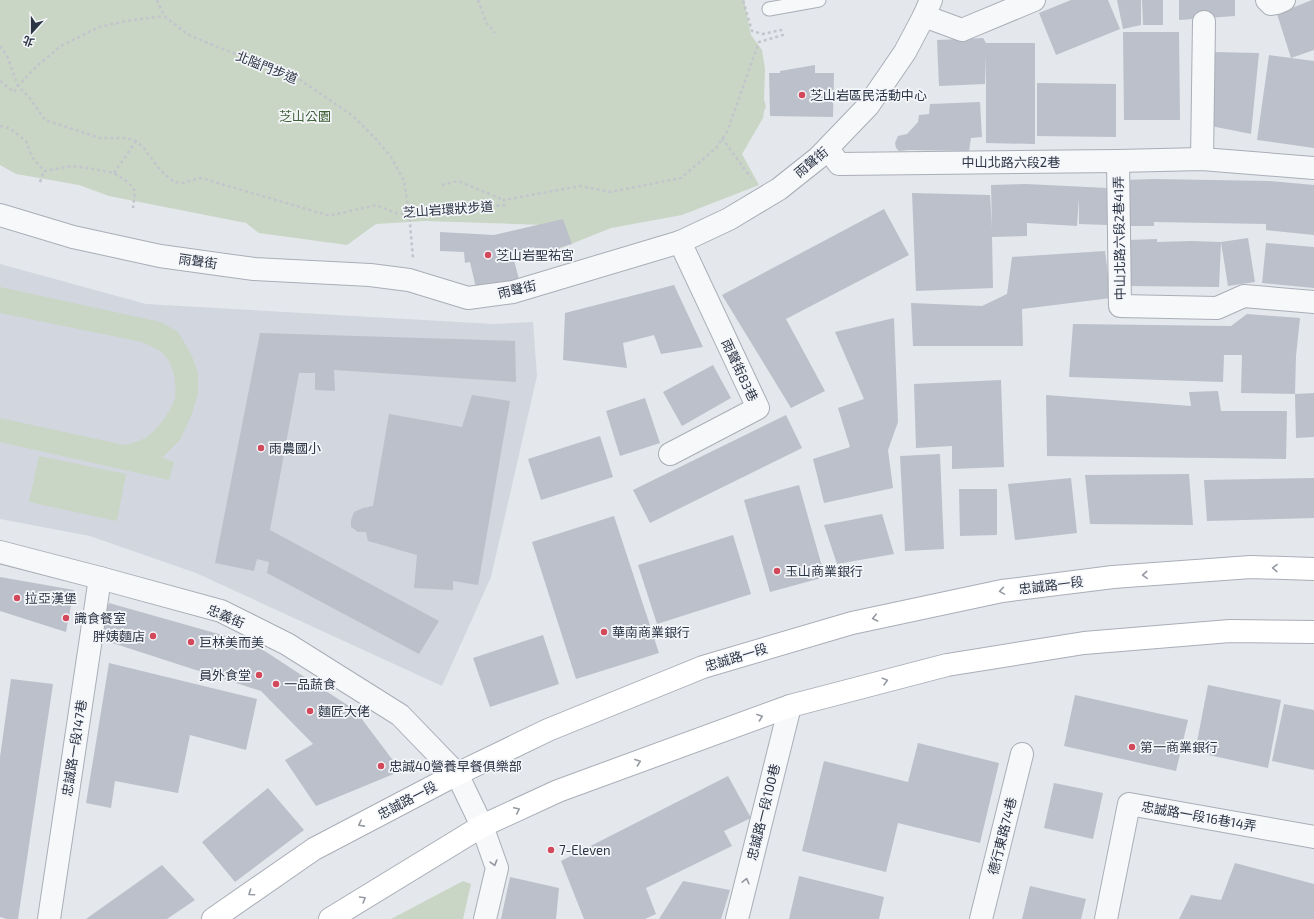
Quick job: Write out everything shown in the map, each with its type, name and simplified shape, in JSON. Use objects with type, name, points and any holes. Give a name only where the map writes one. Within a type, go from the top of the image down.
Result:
[{"type":"street","points":[[927,8],[962,30],[1034,0]]},
{"type":"street","points":[[1267,0],[1272,4],[1284,0]]},
{"type":"street","name":"雨聲街","points":[[0,215],[73,237],[160,256],[254,269],[370,274],[409,280],[468,298],[513,292],[680,242],[729,219],[779,189],[828,149],[868,106],[905,52],[927,8]]},
{"type":"street","points":[[1202,159],[1204,22]]},
{"type":"street","name":"中山北路六段2巷","points":[[828,149],[839,164],[1118,162],[1202,159],[1314,168]]},
{"type":"street","name":"中山北路六段2巷41弄","points":[[1118,162],[1120,306],[1217,308],[1244,296],[1314,302]]},
{"type":"street","name":"雨聲街83巷","points":[[670,454],[758,408],[680,242]]},
{"type":"street","name":"忠義街","points":[[0,552],[221,611],[287,644],[400,715],[457,774],[482,826],[497,868],[485,919]]},
{"type":"street","name":"忠誠路一段","points":[[213,919],[314,849],[457,774],[548,730],[703,667],[852,622],[1002,591],[1113,577],[1250,567],[1314,569]]},
{"type":"street","name":"忠誠路一段147巷","points":[[49,919],[100,578]]},
{"type":"street","points":[[330,919],[482,826],[558,791],[790,706],[947,665],[1084,643],[1230,631],[1314,632]]},
{"type":"street","name":"忠誠路一段100巷","points":[[737,919],[790,706]]},
{"type":"street","name":"德行東路74巷","points":[[981,919],[1022,754]]},
{"type":"street","name":"忠誠路一段16巷14弄","points":[[1106,919],[1129,804],[1314,837]]},
{"type":"lane","points":[[769,9],[819,0]]},
{"type":"path","name":"北隘門步道","points":[[156,0],[164,16],[187,34],[296,77],[353,116],[376,139],[391,157],[404,181],[413,256]]},
{"type":"path","points":[[478,0],[486,22],[495,33]]},
{"type":"path","name":"芝山岩環狀步道","points":[[136,141],[143,147],[160,170],[174,182],[201,178],[327,215],[376,205],[398,214],[505,205],[504,200],[580,186],[610,192],[681,178],[716,148],[727,132],[759,42],[783,35],[781,30],[763,34],[752,31],[743,0]]},
{"type":"path","points":[[0,81],[14,92],[38,65],[61,46],[86,33],[100,27],[126,21],[164,16]]},
{"type":"path","points":[[0,46],[7,56],[18,86],[29,97],[45,120],[100,138],[127,138],[136,141],[114,173]]},
{"type":"path","points":[[0,126],[9,128],[26,140],[32,157],[44,171]]},
{"type":"path","points":[[722,138],[753,181]]},
{"type":"path","points":[[44,171],[72,166],[114,173],[129,183],[135,191],[133,208]]},
{"type":"path","points":[[40,182],[44,171]]},
{"type":"path","points":[[442,185],[458,181],[504,200]]},
{"type":"shaded area","name":"雨農國小","points":[[0,264],[146,304],[493,324],[533,322],[537,376],[491,577],[442,686],[196,573],[90,536],[0,519]]},
{"type":"green space","name":"芝山公園","points":[[0,0],[744,0],[751,35],[762,50],[765,69],[764,99],[766,107],[763,118],[742,154],[759,185],[682,215],[611,228],[561,248],[544,225],[425,221],[376,224],[347,245],[259,233],[246,223],[109,196],[79,185],[16,174],[0,165]]},
{"type":"green space","points":[[0,287],[161,322],[178,332],[191,354],[198,373],[198,394],[191,416],[180,440],[162,458],[174,462],[169,480],[0,442],[0,418],[124,445],[142,440],[151,434],[160,424],[174,402],[175,379],[169,361],[165,356],[157,349],[142,342],[0,313]]},
{"type":"green space","points":[[39,456],[126,474],[117,521],[29,502]]},
{"type":"green space","points":[[463,881],[471,884],[463,919],[391,919]]},
{"type":"building","points":[[1071,0],[1108,0],[1120,29],[1056,55],[1039,13]]},
{"type":"building","points":[[1117,0],[1141,0],[1141,25],[1123,29]]},
{"type":"building","points":[[1142,0],[1163,0],[1163,25],[1143,25]]},
{"type":"building","points":[[1179,0],[1235,0],[1235,16],[1179,20]]},
{"type":"building","points":[[1314,0],[1314,50],[1291,58],[1277,14]]},
{"type":"building","points":[[1123,32],[1179,32],[1180,120],[1124,120]]},
{"type":"building","points":[[983,38],[986,43],[1035,43],[1035,144],[986,143],[986,55],[985,84],[939,86],[937,40]]},
{"type":"building","points":[[1214,52],[1259,53],[1251,134],[1211,126]]},
{"type":"building","points":[[1269,55],[1314,61],[1314,148],[1257,140]]},
{"type":"building","name":"芝山岩區民活動中心","points":[[815,65],[815,73],[834,73],[833,117],[770,116],[769,73],[780,73],[780,71]]},
{"type":"building","points":[[1037,83],[1116,84],[1116,137],[1037,136]]},
{"type":"building","points":[[980,102],[982,137],[971,138],[969,151],[899,151],[896,148],[895,143],[898,136],[907,134],[918,122],[919,115],[929,114],[930,104]]},
{"type":"building","points":[[1125,180],[1270,181],[1314,185],[1314,235],[1266,230],[1266,224],[1154,222],[1154,226],[1127,226]]},
{"type":"building","points":[[1026,184],[1108,188],[1107,225],[1079,224],[1079,198],[1077,226],[1027,223],[1027,236],[992,237],[993,288],[916,291],[912,193],[990,195],[992,228],[991,185]]},
{"type":"building","points":[[884,209],[909,255],[786,319],[825,391],[791,408],[722,295]]},
{"type":"building","name":"芝山岩聖祐宮","points":[[563,219],[572,244],[561,247],[551,258],[538,262],[534,247],[512,253],[519,279],[499,284],[498,282],[476,288],[470,262],[465,263],[464,252],[440,251],[440,232],[494,235]]},
{"type":"building","points":[[1248,238],[1255,282],[1228,286],[1221,242]]},
{"type":"building","points":[[1157,239],[1157,242],[1221,242],[1219,287],[1128,286],[1127,240]]},
{"type":"building","points":[[1266,243],[1314,247],[1314,288],[1262,283]]},
{"type":"building","points":[[1105,251],[1111,298],[1022,309],[1023,346],[913,346],[911,303],[982,306],[1007,294],[1012,257]]},
{"type":"building","points":[[674,285],[703,347],[661,354],[654,335],[623,343],[627,368],[563,360],[565,313]]},
{"type":"building","points":[[1247,314],[1300,318],[1296,356],[1295,394],[1241,393],[1242,355],[1224,355],[1223,382],[1069,377],[1073,324],[1231,326]]},
{"type":"building","points":[[894,318],[898,422],[888,450],[893,488],[824,503],[813,459],[850,447],[838,408],[864,399],[835,332]]},
{"type":"building","points":[[260,333],[515,341],[516,382],[334,370],[335,391],[315,390],[315,373],[299,373],[270,530],[439,621],[419,654],[267,573],[269,562],[257,559],[254,571],[215,563]]},
{"type":"building","points":[[713,365],[731,398],[682,426],[663,392]]},
{"type":"building","points":[[1001,380],[1004,467],[952,469],[952,446],[916,448],[914,384]]},
{"type":"building","points":[[1218,391],[1221,411],[1287,411],[1286,459],[1047,456],[1046,395],[1191,406],[1189,392]]},
{"type":"building","points":[[1314,393],[1314,437],[1296,438],[1295,394]]},
{"type":"building","points":[[472,395],[510,401],[478,585],[453,581],[453,590],[414,588],[417,555],[368,541],[366,532],[358,532],[351,527],[351,520],[354,512],[373,506],[389,414],[462,427]]},
{"type":"building","points":[[645,398],[660,443],[620,456],[606,411]]},
{"type":"building","points":[[786,415],[802,448],[650,523],[633,490]]},
{"type":"building","points":[[600,436],[613,477],[541,500],[528,459]]},
{"type":"building","points":[[940,454],[944,549],[905,551],[900,456]]},
{"type":"building","points":[[1189,474],[1193,525],[1090,524],[1085,475]]},
{"type":"building","points":[[1071,478],[1077,533],[1015,540],[1008,484]]},
{"type":"building","points":[[1314,478],[1314,518],[1207,521],[1204,480]]},
{"type":"building","points":[[799,485],[825,577],[770,592],[744,500]]},
{"type":"building","points":[[959,489],[997,489],[997,535],[960,536]]},
{"type":"building","points":[[882,514],[894,554],[837,564],[824,525]]},
{"type":"building","points":[[614,516],[659,653],[576,679],[532,542]]},
{"type":"building","points":[[733,535],[751,594],[657,624],[638,565]]},
{"type":"building","points":[[0,577],[74,590],[66,632],[0,611]]},
{"type":"building","points":[[109,603],[254,644],[355,710],[401,771],[316,806],[285,760],[313,744],[261,691],[97,638]]},
{"type":"building","points":[[543,635],[559,684],[490,707],[473,658]]},
{"type":"building","points":[[109,663],[257,699],[246,750],[190,735],[178,793],[115,781],[111,808],[86,803]]},
{"type":"building","points":[[11,679],[53,684],[18,919],[7,919],[0,917],[0,757]]},
{"type":"building","points":[[1208,685],[1281,700],[1268,768],[1195,752]]},
{"type":"building","points":[[1075,695],[1188,720],[1176,771],[1064,746]]},
{"type":"building","points":[[1284,704],[1314,710],[1314,770],[1272,761]]},
{"type":"building","points":[[918,743],[999,763],[980,843],[898,823],[886,872],[802,851],[824,761],[908,782]]},
{"type":"building","points":[[728,776],[751,818],[724,831],[732,846],[646,888],[656,914],[645,919],[584,919],[561,861]]},
{"type":"building","points":[[1054,783],[1103,793],[1093,839],[1044,828]]},
{"type":"building","points":[[268,788],[304,830],[235,882],[202,842]]},
{"type":"building","points":[[1235,863],[1314,884],[1314,919],[1179,919],[1191,895],[1221,900]]},
{"type":"building","points":[[162,865],[195,900],[167,919],[86,919]]},
{"type":"building","points":[[799,876],[884,897],[879,919],[789,919]]},
{"type":"building","points":[[510,877],[559,888],[556,919],[501,919]]},
{"type":"building","points":[[683,881],[730,890],[721,919],[659,919]]},
{"type":"building","points":[[1030,886],[1086,899],[1081,919],[1022,919]]},
{"type":"place","name":"芝山岩區民活動中心","points":[[802,95]]},
{"type":"place","name":"芝山岩聖祐宮","points":[[488,255]]},
{"type":"place","name":"雨農國小","points":[[261,448]]},
{"type":"place","name":"玉山商業銀行","points":[[777,571]]},
{"type":"place","name":"拉亞漢堡","points":[[17,598]]},
{"type":"place","name":"識食餐室","points":[[66,618]]},
{"type":"place","name":"華南商業銀行","points":[[604,632]]},
{"type":"place","name":"胖姨麵店","points":[[153,636]]},
{"type":"place","name":"巨林美而美","points":[[191,642]]},
{"type":"place","name":"員外食堂","points":[[259,675]]},
{"type":"place","name":"一品蔬食","points":[[276,684]]},
{"type":"place","name":"麵匠大佬","points":[[310,711]]},
{"type":"place","name":"第一商業銀行","points":[[1132,747]]},
{"type":"place","name":"忠誠40營養早餐俱樂部","points":[[381,766]]},
{"type":"place","name":"7-Eleven","points":[[551,850]]}]
